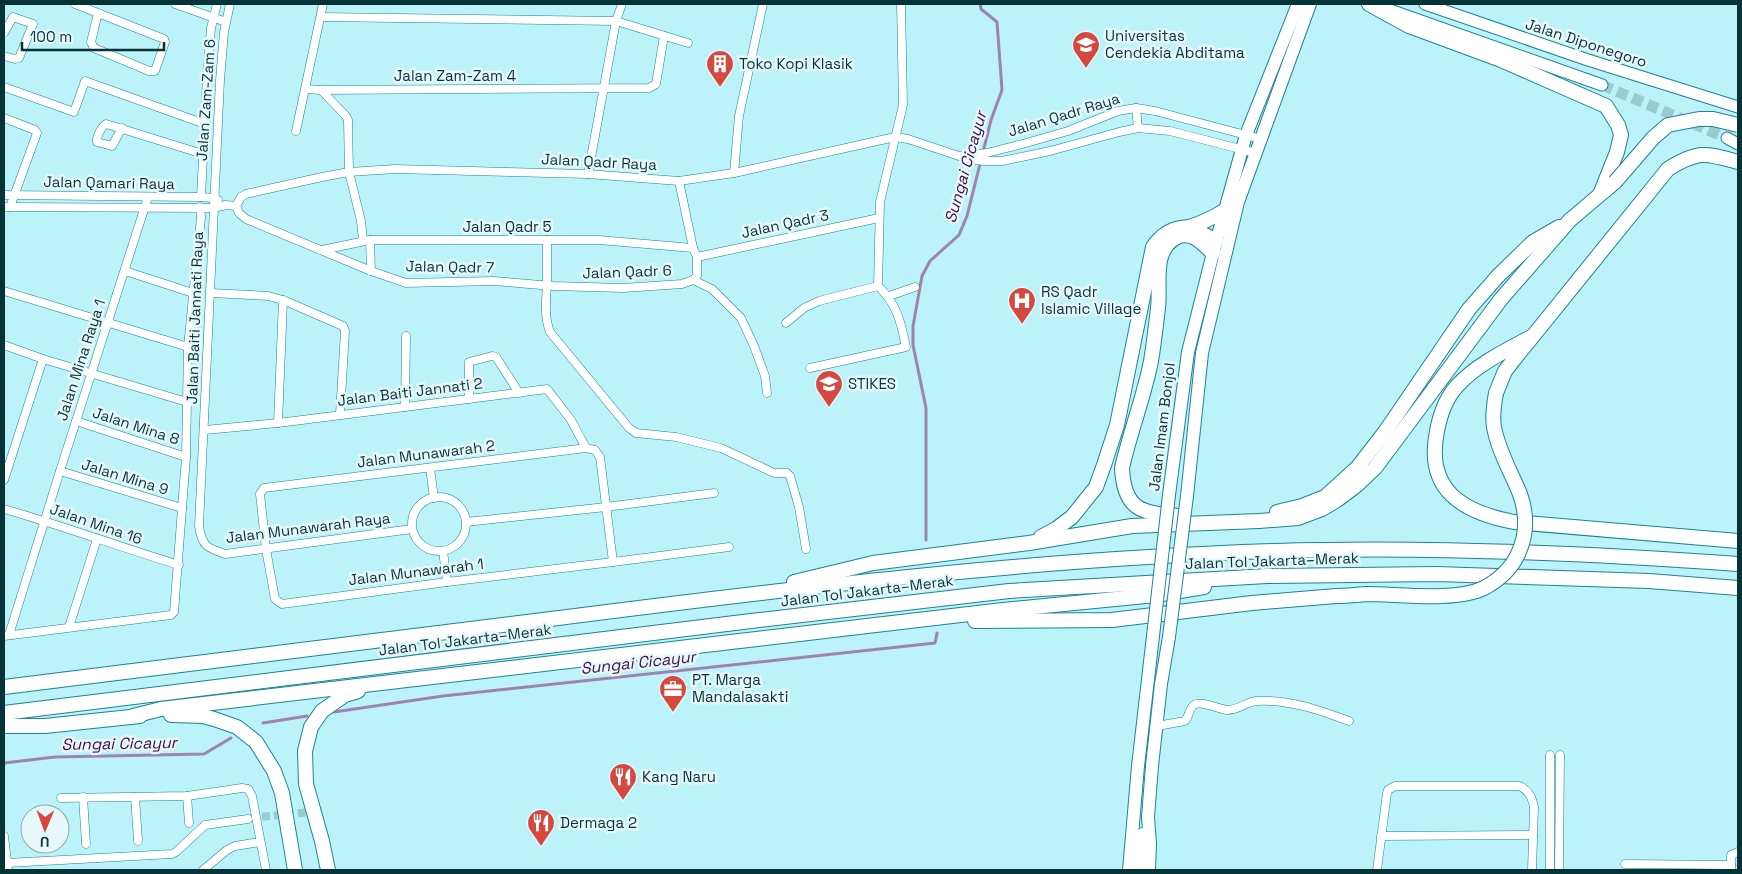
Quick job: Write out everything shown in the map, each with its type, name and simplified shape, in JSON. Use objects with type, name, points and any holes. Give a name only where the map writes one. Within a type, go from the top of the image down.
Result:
[{"type":"highway","points":[[1368,4],[1409,26],[1501,60],[1606,106],[1621,134],[1617,152],[1599,195]]},
{"type":"highway","points":[[742,595],[873,563],[1029,543],[1132,526],[1298,518],[1322,509],[1337,500],[1375,468],[1501,300],[1570,220],[1615,182],[1653,138],[1668,125],[1699,119],[1713,119],[1738,126]]},
{"type":"highway","points":[[877,624],[1112,620],[1252,603],[1365,594],[1450,595],[1470,593],[1483,589],[1503,575],[1514,563],[1522,545],[1525,530],[1520,496],[1499,444],[1494,426],[1493,411],[1496,393],[1506,371],[1668,169],[1689,157],[1710,154],[1738,162]]},
{"type":"highway","points":[[1029,543],[1051,533],[1072,517],[1096,487],[1117,425],[1153,248],[1161,237],[1170,231],[1179,228],[1189,228],[1224,211]]},
{"type":"highway","points":[[1214,246],[1188,235],[1178,237],[1171,242],[1161,255],[1158,269],[1159,300],[1151,361],[1122,468],[1122,482],[1128,497],[1135,506],[1143,511],[1190,516],[1255,514],[1286,510],[1325,497],[1357,468],[1385,432],[1469,310],[1498,276],[1533,242],[1570,220]]},
{"type":"highway","points":[[1189,228],[1214,246]]},
{"type":"highway","points":[[1533,336],[1488,361],[1465,378],[1455,388],[1446,404],[1440,419],[1435,442],[1435,460],[1438,473],[1445,488],[1453,497],[1472,510],[1494,518],[1514,522],[1738,541]]},
{"type":"highway","name":"Jalan Tol Jakarta–Merak","points":[[4,687],[742,595],[1049,563],[1274,551],[1425,549],[1655,558],[1738,564]]},
{"type":"highway","name":"Jalan Tol Jakarta–Merak","points":[[4,713],[741,622],[1009,591],[1266,576],[1437,574],[1649,581],[1738,588]]},
{"type":"highway","points":[[133,716],[161,710],[877,624],[1156,596],[1266,576]]},
{"type":"highway","points":[[328,870],[306,784],[305,751],[311,727],[322,711],[333,702],[352,693],[382,683]]},
{"type":"highway","points":[[4,726],[45,726],[133,716],[176,715],[209,718],[237,727],[256,742],[274,771],[282,793],[295,870]]},
{"type":"main road","name":"Jalan Imam Bonjol","points":[[1129,870],[1153,636],[1188,352],[1214,246],[1246,135],[1298,4]]},
{"type":"main road","name":"Jalan Imam Bonjol","points":[[1149,870],[1148,814],[1161,684],[1187,496],[1202,353],[1238,202],[1310,4]]},
{"type":"main road","points":[[1134,811],[1148,814],[1141,842],[1140,870]]},
{"type":"street","points":[[75,4],[88,6],[98,13],[164,38],[165,42],[155,70],[149,71],[94,48],[91,42],[98,13]]},
{"type":"street","points":[[175,4],[226,22]]},
{"type":"street","points":[[201,197],[207,77],[213,18],[217,4]]},
{"type":"street","name":"Jalan Zam-Zam 6","points":[[213,208],[220,80],[226,22],[230,4]]},
{"type":"street","points":[[296,131],[323,4]]},
{"type":"street","points":[[588,174],[616,21],[622,4]]},
{"type":"street","points":[[734,173],[739,116],[764,4]]},
{"type":"street","points":[[810,368],[906,347],[900,320],[889,296],[878,286],[880,202],[903,105],[901,4]]},
{"type":"street","points":[[1373,4],[1602,85]]},
{"type":"street","name":"Jalan Diponegoro","points":[[1425,4],[1588,60],[1738,107]]},
{"type":"street","points":[[4,32],[13,17],[31,22],[33,25],[19,58],[15,59],[4,56]]},
{"type":"street","points":[[321,18],[616,21],[688,43]]},
{"type":"street","name":"Jalan Zam-Zam 4","points":[[306,89],[649,88],[654,86],[664,36]]},
{"type":"street","points":[[4,87],[74,112],[85,81],[205,124]]},
{"type":"street","points":[[321,90],[346,116],[349,172],[372,271]]},
{"type":"street","points":[[1136,108],[1138,128]]},
{"type":"street","name":"Jalan Qadr Raya","points":[[986,157],[1068,131],[1118,111],[1136,108],[1155,111],[1261,138]]},
{"type":"street","points":[[4,119],[35,130],[37,133],[7,207]]},
{"type":"street","points":[[122,128],[203,154]]},
{"type":"street","name":"Jalan Qadr Raya","points":[[236,206],[240,197],[246,194],[322,176],[349,172],[394,169],[588,174],[679,181],[734,173],[895,137],[908,139],[962,156],[1002,160],[1050,151],[1138,128],[1170,132],[1242,148],[1256,153]]},
{"type":"street","points":[[1727,138],[1738,144]]},
{"type":"street","points":[[679,181],[693,248],[697,257],[696,277],[741,318],[754,346],[766,382],[767,393]]},
{"type":"street","name":"Jalan Qamari Raya","points":[[4,195],[214,198]]},
{"type":"street","name":"Jalan Mina Raya 1","points":[[7,636],[148,197]]},
{"type":"street","points":[[214,198],[226,205],[236,206]]},
{"type":"street","name":"Jalan Qamari Raya","points":[[7,207],[213,208],[226,205]]},
{"type":"street","name":"Jalan Qadr 7","points":[[236,206],[239,213],[246,219],[372,271],[406,282],[494,281],[550,286]]},
{"type":"street","points":[[7,636],[171,615],[176,609],[186,457],[188,347],[201,217],[200,207]]},
{"type":"street","name":"Jalan Baiti Jannati Raya","points":[[205,430],[213,208]]},
{"type":"street","name":"Jalan Qadr 3","points":[[697,257],[879,218]]},
{"type":"street","name":"Jalan Qadr 5","points":[[322,250],[366,240],[599,240],[693,248]]},
{"type":"street","points":[[547,240],[550,286],[545,302],[546,323],[550,332],[629,428],[636,433],[676,437],[721,448],[774,473],[790,476],[799,507],[806,549]]},
{"type":"street","points":[[125,272],[193,293]]},
{"type":"street","name":"Jalan Qadr 6","points":[[550,286],[624,288],[682,284],[696,277]]},
{"type":"street","points":[[786,323],[804,308],[818,301],[878,286]]},
{"type":"street","points":[[889,296],[916,287]]},
{"type":"street","points":[[4,291],[107,324],[188,347]]},
{"type":"street","points":[[211,293],[268,296],[283,300],[343,326],[340,414]]},
{"type":"street","points":[[278,424],[283,300]]},
{"type":"street","points":[[405,407],[406,336]]},
{"type":"street","points":[[4,345],[43,359],[187,402]]},
{"type":"street","points":[[469,399],[469,362],[492,356],[496,357],[519,393]]},
{"type":"street","points":[[4,480],[43,359]]},
{"type":"street","name":"Jalan Baiti Jannati 2","points":[[205,430],[278,424],[340,414],[547,389],[571,420],[586,448]]},
{"type":"street","name":"Jalan Mina 8","points":[[76,421],[186,457]]},
{"type":"street","name":"Jalan Munawarah Raya","points":[[205,430],[200,526],[201,539],[210,549],[225,554],[412,529]]},
{"type":"street","points":[[586,448],[595,450],[600,457],[613,562]]},
{"type":"street","name":"Jalan Munawarah 2","points":[[266,549],[260,494],[264,488],[586,448]]},
{"type":"street","points":[[430,468],[434,498]]},
{"type":"street","name":"Jalan Mina 9","points":[[60,471],[182,508]]},
{"type":"street","points":[[466,522],[606,507],[714,492]]},
{"type":"street","points":[[434,498],[446,498],[456,503],[463,511],[466,522],[465,532],[460,541],[452,548],[443,551],[435,551],[420,543],[412,529],[413,518],[417,509],[424,502],[434,498]]},
{"type":"street","name":"Jalan Mina 16","points":[[4,509],[179,565]]},
{"type":"street","points":[[69,627],[97,540]]},
{"type":"street","name":"Jalan Munawarah 1","points":[[266,549],[274,596],[277,602],[282,604],[729,547]]},
{"type":"street","points":[[443,551],[447,582]]},
{"type":"street","points":[[1157,726],[1185,721],[1188,719],[1190,709],[1194,704],[1199,703],[1227,710],[1240,709],[1253,701],[1277,700],[1305,706],[1349,721]]},
{"type":"street","points":[[1550,755],[1550,870]]},
{"type":"street","points":[[1559,870],[1560,755]]},
{"type":"street","points":[[1377,870],[1388,790],[1395,786],[1520,786],[1526,789],[1532,797],[1534,807],[1532,870]]},
{"type":"street","points":[[61,798],[186,796],[242,788],[248,789],[252,796],[266,870]]},
{"type":"street","points":[[186,796],[189,823]]},
{"type":"street","points":[[135,797],[138,841]]},
{"type":"street","points":[[83,798],[86,844]]},
{"type":"street","points":[[4,836],[8,867],[172,854],[205,825],[248,819]]},
{"type":"street","points":[[1381,836],[1533,835]]},
{"type":"street","points":[[203,870],[227,850],[235,846],[260,842]]},
{"type":"street","points":[[1625,864],[1657,867],[1731,868],[1731,855],[1738,852]]},
{"type":"waterway","name":"Sungai Cicayur","points":[[980,4],[981,9],[997,22],[1002,90],[991,120],[983,152]]},
{"type":"waterway","name":"Sungai Cicayur","points":[[926,540],[926,408],[913,345],[913,326],[922,276],[930,261],[959,235],[967,216],[981,160]]},
{"type":"waterway","name":"Sungai Cicayur","points":[[334,712],[443,696],[935,643],[937,633]]},
{"type":"waterway","name":"Sungai Cicayur","points":[[263,723],[307,716]]},
{"type":"waterway","name":"Sungai Cicayur","points":[[4,763],[55,757],[204,754],[231,738]]},
{"type":"tunnel","points":[[1602,85],[1727,138]]},
{"type":"tunnel","points":[[250,818],[322,811]]},
{"type":"place","name":"Universitas Cendekia Abditama","points":[[1086,69]]},
{"type":"place","name":"Toko Kopi Klasik","points":[[720,88]]},
{"type":"place","name":"RS Qadr Islamic Village","points":[[1022,325]]},
{"type":"place","name":"STIKES","points":[[829,408]]},
{"type":"place","name":"PT. Marga Mandalasakti","points":[[673,713]]},
{"type":"place","name":"Kang Naru","points":[[623,801]]},
{"type":"place","name":"Dermaga 2","points":[[541,847]]}]
